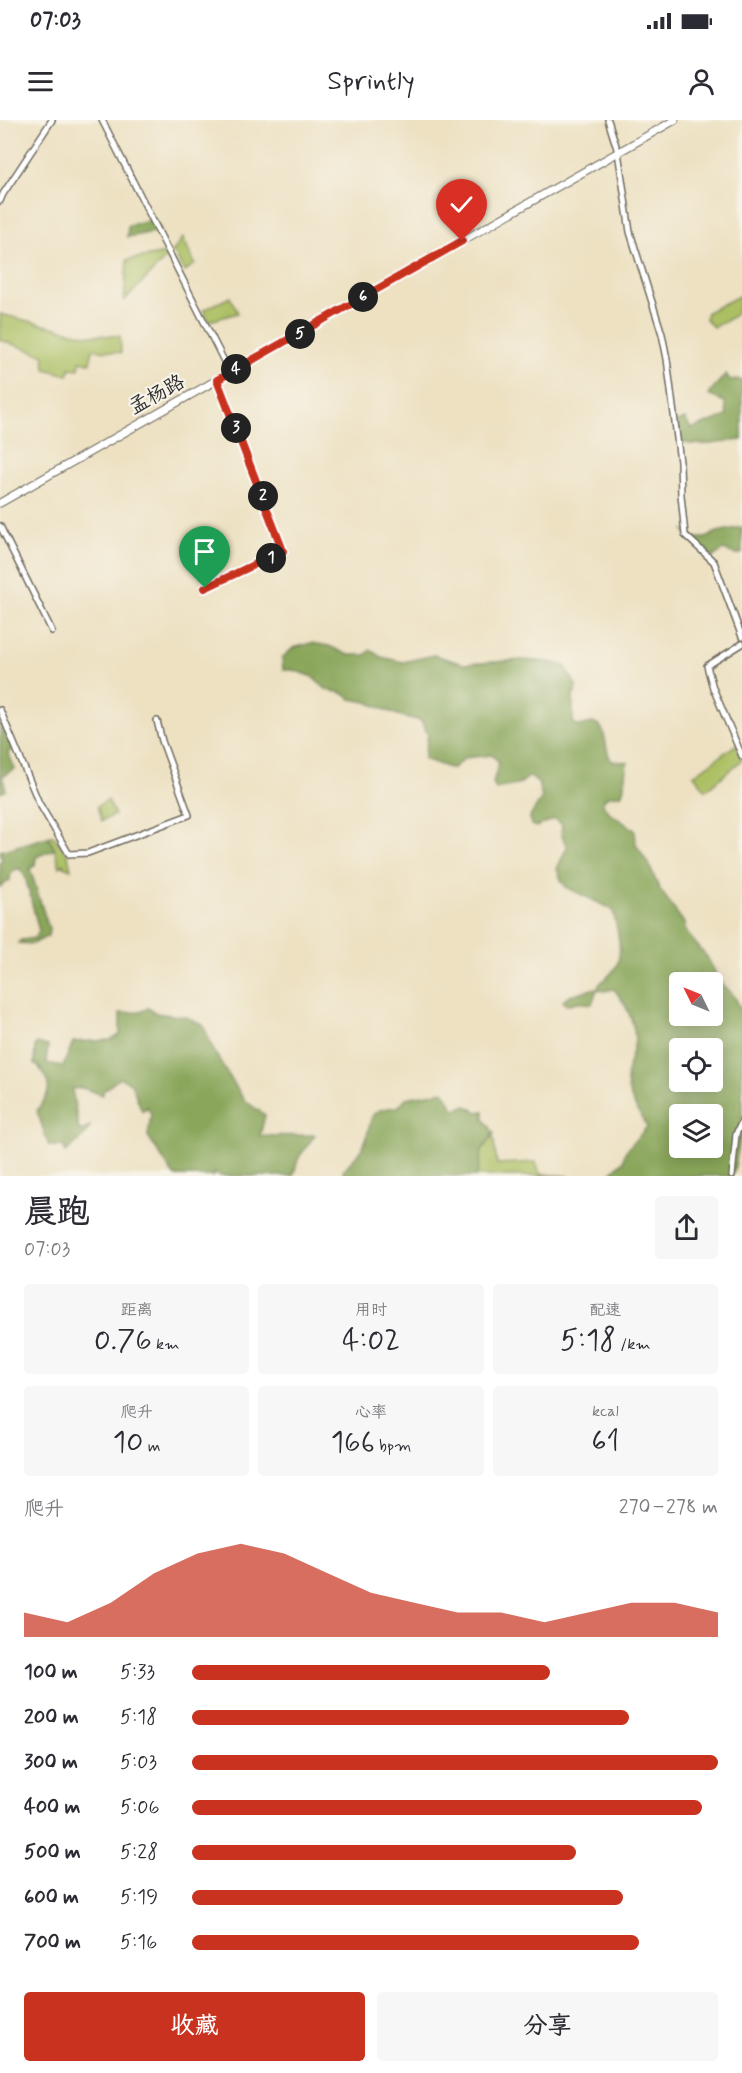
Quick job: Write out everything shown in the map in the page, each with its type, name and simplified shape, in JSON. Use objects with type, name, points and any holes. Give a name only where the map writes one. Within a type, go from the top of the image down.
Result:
[{"type":"street","points":[[0,201],[52,120]]},
{"type":"street","points":[[102,120],[230,373]]},
{"type":"street","points":[[608,120],[618,152],[630,232],[667,358],[680,462],[685,535],[714,562],[742,637]]},
{"type":"street","name":"孟杨路","points":[[0,503],[675,120]]},
{"type":"street","points":[[205,588],[283,551],[217,380]]},
{"type":"street","points":[[0,526],[52,631]]},
{"type":"street","points":[[742,644],[707,666],[713,688],[742,756]]},
{"type":"street","points":[[0,710],[39,803],[69,854],[88,853],[189,815],[157,721]]},
{"type":"street","points":[[732,1176],[736,1134],[742,1121]]},
{"type":"green space","points":[[154,219],[161,231],[127,237],[128,225]]},
{"type":"green space","points":[[183,238],[195,264],[184,272],[173,251]]},
{"type":"green space","points":[[172,252],[124,301],[127,260]]},
{"type":"green space","points":[[741,295],[739,308],[730,319],[713,327],[705,319],[707,312]]},
{"type":"green space","points":[[230,297],[238,313],[209,321],[203,310]]},
{"type":"green space","points":[[0,314],[85,335],[120,336],[121,353],[93,349],[90,363],[80,361],[79,369],[70,368],[68,375],[45,369],[44,355],[0,340]]},
{"type":"green space","points":[[726,374],[730,380],[742,381],[742,440],[703,444],[680,441],[677,422],[685,419],[691,429],[727,416],[725,402],[708,395]]},
{"type":"green space","points":[[742,527],[742,554],[723,550],[713,557],[690,539],[684,529],[695,538],[706,538],[717,532]]},
{"type":"green space","points":[[311,643],[329,646],[348,655],[365,655],[371,650],[381,657],[403,662],[434,655],[464,664],[523,660],[550,662],[565,666],[577,687],[573,697],[573,722],[578,726],[591,723],[598,725],[604,733],[607,751],[612,761],[628,762],[621,795],[607,797],[603,801],[604,805],[613,815],[635,830],[636,844],[659,888],[684,923],[686,932],[707,957],[715,972],[669,972],[669,1026],[723,1026],[723,984],[735,997],[742,1012],[742,1130],[734,1172],[730,1176],[608,1176],[623,1161],[625,1152],[647,1127],[633,1103],[627,1083],[628,1067],[635,1040],[633,1026],[614,989],[605,991],[597,989],[592,1004],[577,1002],[566,1005],[563,1001],[574,994],[597,988],[613,971],[619,958],[618,933],[613,910],[566,887],[562,882],[557,869],[567,847],[561,834],[562,825],[555,819],[536,827],[531,825],[530,817],[542,798],[538,783],[530,776],[521,783],[496,789],[493,783],[499,762],[492,755],[465,758],[452,769],[424,759],[428,735],[421,721],[398,715],[367,702],[351,699],[342,693],[327,690],[311,676],[293,670],[283,670],[282,658],[293,648]]},
{"type":"green space","points":[[0,725],[13,749],[8,752],[15,769],[2,776],[6,790],[0,793]]},
{"type":"green space","points":[[737,744],[742,760],[706,790],[694,775]]},
{"type":"green space","points":[[108,800],[115,815],[102,821],[97,806]]},
{"type":"green space","points":[[53,835],[68,855],[71,869],[63,866],[64,863],[60,867],[48,837]]},
{"type":"green space","points":[[48,837],[55,849],[36,857],[35,865],[30,869],[49,929],[48,936],[33,944],[18,943],[21,940],[35,938],[39,931],[25,876],[19,868],[11,872],[10,880],[0,887],[2,859],[0,851]]},
{"type":"green space","points":[[148,1008],[156,1013],[186,1017],[203,1025],[215,1053],[244,1100],[265,1115],[260,1136],[315,1135],[299,1157],[293,1176],[220,1176],[214,1173],[214,1176],[174,1176],[148,1136],[151,1114],[147,1107],[142,1111],[131,1083],[120,1078],[103,1091],[103,1095],[82,1088],[72,1089],[79,1130],[90,1126],[86,1134],[66,1152],[63,1146],[49,1146],[37,1111],[45,1099],[48,1084],[38,1066],[34,1065],[35,1045],[37,1043],[48,1046],[46,1063],[63,1066],[73,1042],[110,1040],[120,1035],[120,1013],[140,1012]]},
{"type":"green space","points":[[444,1091],[454,1109],[466,1106],[478,1112],[484,1111],[484,1119],[494,1133],[482,1150],[477,1176],[344,1176],[343,1170],[364,1144],[375,1113],[379,1110],[398,1107],[406,1098]]},
{"type":"green space","points":[[493,1134],[497,1164],[536,1162],[540,1174],[570,1176],[477,1176],[482,1150]]},
{"type":"route","points":[[205,588],[283,551],[217,380],[462,241]]}]
